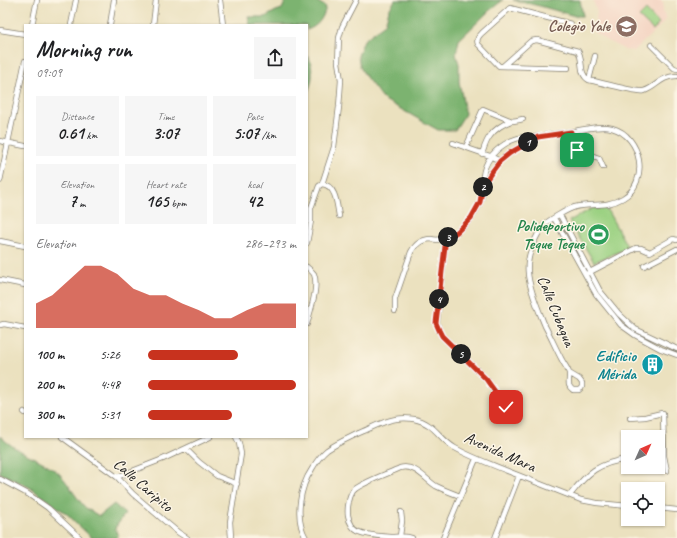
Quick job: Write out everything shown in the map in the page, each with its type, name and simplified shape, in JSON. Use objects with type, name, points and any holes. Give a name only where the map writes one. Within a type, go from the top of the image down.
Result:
[{"type":"street","points":[[32,24],[37,0]]},
{"type":"street","points":[[71,24],[76,0]]},
{"type":"street","points":[[110,24],[114,0]]},
{"type":"street","points":[[153,24],[156,0]]},
{"type":"street","points":[[220,0],[223,24]]},
{"type":"street","points":[[308,238],[311,221],[311,208],[319,186],[322,184],[334,147],[340,107],[341,80],[338,62],[339,38],[342,27],[356,0]]},
{"type":"street","points":[[568,68],[498,66],[477,41],[482,32],[510,8],[571,24]]},
{"type":"street","points":[[0,30],[24,34]]},
{"type":"street","points":[[503,66],[531,41],[537,40],[578,51],[581,57],[582,73],[589,80],[640,91],[648,89],[666,77],[677,76]]},
{"type":"street","points":[[651,45],[674,68],[677,69]]},
{"type":"street","points":[[589,80],[595,56]]},
{"type":"street","points":[[0,181],[24,66]]},
{"type":"street","points":[[466,148],[482,109],[512,121]]},
{"type":"street","points":[[482,154],[489,136],[501,126],[512,121],[523,119]]},
{"type":"street","name":"Calle Cubagua","points":[[490,156],[509,142],[526,136],[538,137],[600,127],[613,128],[624,134],[633,144],[638,154],[640,166],[639,176],[631,191],[625,197],[609,204],[574,207],[554,218],[546,223],[540,230],[528,257],[527,266],[530,286],[543,321],[569,373]]},
{"type":"street","points":[[571,132],[572,145],[577,150],[599,158],[603,167]]},
{"type":"street","points":[[483,185],[500,161],[510,153],[538,137]]},
{"type":"street","points":[[0,140],[24,146]]},
{"type":"street","points":[[453,143],[500,161]]},
{"type":"street","points":[[395,311],[395,299],[414,247],[422,241],[445,239],[457,232],[471,218],[480,202],[485,166],[490,156]]},
{"type":"street","points":[[322,184],[332,189],[337,203],[339,216]]},
{"type":"street","points":[[554,218],[587,274],[619,314],[636,330],[676,348],[675,354],[635,336],[621,325],[596,294],[587,274],[560,215]]},
{"type":"street","points":[[445,239],[436,323],[442,336],[486,379],[506,407]]},
{"type":"street","points":[[587,274],[636,248],[641,248],[650,252],[673,239],[677,240]]},
{"type":"street","points":[[0,241],[24,246]]},
{"type":"street","points":[[644,266],[677,249]]},
{"type":"street","points":[[308,268],[314,274],[315,282],[315,290],[308,320]]},
{"type":"street","points":[[0,280],[24,285]]},
{"type":"street","points":[[0,325],[4,324],[24,328]]},
{"type":"street","points":[[630,418],[642,418],[662,413],[664,414],[663,430]]},
{"type":"street","name":"Avenida Mara","points":[[306,538],[302,527],[300,508],[303,489],[311,469],[326,450],[364,431],[397,418],[416,420],[425,423],[433,427],[455,448],[570,496],[589,502],[621,505]]},
{"type":"street","name":"Calle Caripito","points":[[63,438],[117,477],[133,494],[187,538]]},
{"type":"street","points":[[117,477],[186,449],[208,438]]},
{"type":"street","points":[[231,538],[230,522],[241,454],[240,443],[237,438]]},
{"type":"street","points":[[186,449],[199,462],[217,476],[237,484]]},
{"type":"street","points":[[443,538],[476,458]]},
{"type":"street","points":[[570,496],[593,471],[601,466],[621,460]]},
{"type":"street","points":[[665,466],[667,471]]},
{"type":"street","points":[[412,538],[407,536],[369,534],[355,529],[350,522],[348,515],[350,499],[353,492],[367,482],[400,468],[406,467],[412,468],[437,486],[460,496]]},
{"type":"street","points":[[495,538],[520,476]]},
{"type":"street","points":[[0,479],[28,494],[48,508],[80,538]]},
{"type":"street","points":[[665,509],[677,510]]},
{"type":"street","points":[[400,536],[402,521],[401,512]]},
{"type":"shaded area","name":"Colegio Yale","points":[[593,0],[661,0],[664,3],[663,12],[667,19],[634,51],[625,50],[604,39],[590,29],[595,23],[597,13]]},
{"type":"green space","points":[[286,0],[315,0],[326,7],[320,22],[308,29],[308,24],[250,24],[248,17],[265,17],[282,9]]},
{"type":"green space","points":[[395,0],[503,0],[490,10],[459,40],[456,54],[459,64],[459,82],[465,114],[455,130],[438,130],[383,99],[360,67],[358,56],[364,40],[385,24],[389,10]]},
{"type":"green space","points":[[513,0],[580,0],[583,16],[575,16]]},
{"type":"green space","points":[[646,10],[659,24],[653,30],[639,17]]},
{"type":"green space","points":[[308,57],[312,75],[308,90]]},
{"type":"green space","name":"Polideportivo Teque Teque","points":[[593,208],[606,208],[628,248],[594,262],[569,221]]},
{"type":"green space","points":[[0,436],[6,442],[55,470],[63,478],[82,504],[99,516],[114,504],[125,514],[115,528],[118,535],[117,538],[92,538],[67,514],[29,487],[0,473]]},
{"type":"place","name":"Colegio Yale","points":[[626,26]]},
{"type":"place","name":"Polideportivo Teque Teque","points":[[599,235]]},
{"type":"place","name":"Edificio Mérida","points":[[652,365]]},
{"type":"route","points":[[506,407],[486,379],[442,336],[436,323],[445,239],[457,232],[471,218],[480,202],[483,185],[500,161],[510,153],[538,137],[571,132],[572,145],[577,150]]}]
